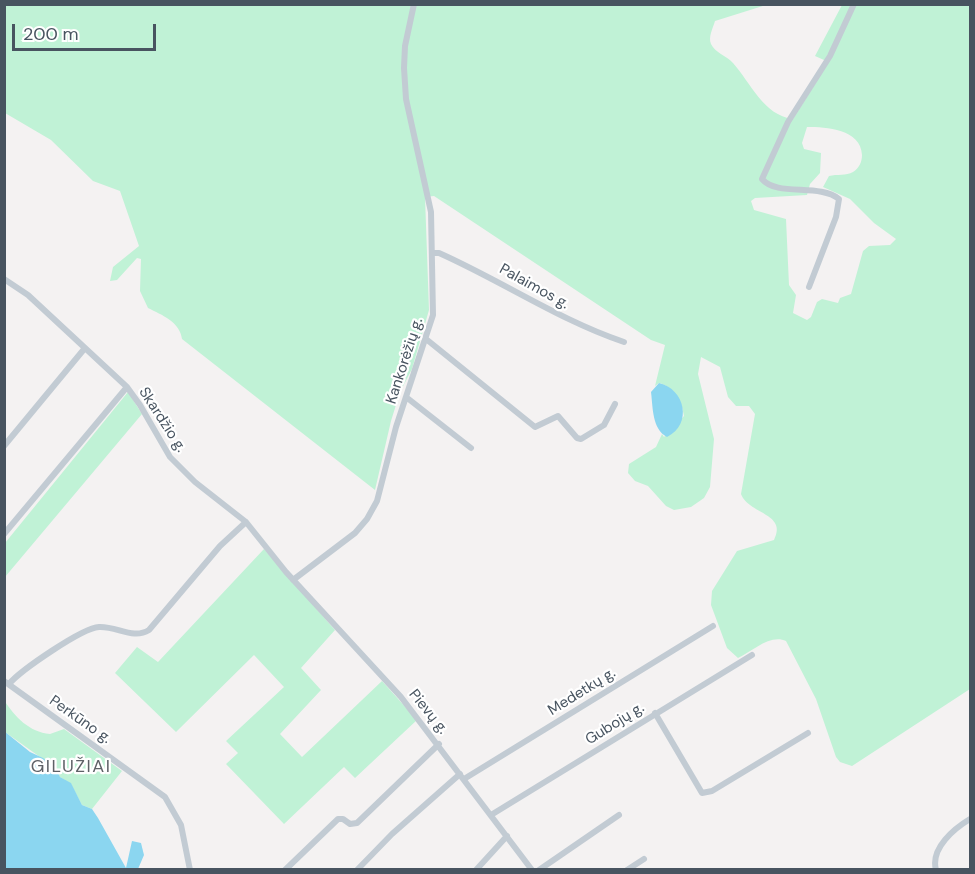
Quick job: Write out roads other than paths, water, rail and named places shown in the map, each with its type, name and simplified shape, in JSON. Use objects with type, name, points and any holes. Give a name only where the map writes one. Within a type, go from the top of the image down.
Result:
[{"type":"street","name":"Kankorėžių g.","points":[[293,580],[355,533],[367,519],[377,501],[434,306],[429,200],[414,141],[404,68],[405,46],[414,4]]},
{"type":"street","points":[[809,286],[836,217],[840,205],[839,199],[819,190],[766,184],[762,179],[788,122],[830,56],[854,4]]},
{"type":"street","name":"Palaimos g.","points":[[433,253],[439,253],[481,271],[586,329],[624,342]]},
{"type":"street","name":"Skardžio g.","points":[[4,279],[28,295],[127,387],[175,463],[246,522],[293,580]]},
{"type":"street","points":[[426,339],[535,427],[558,416],[577,438],[581,439],[604,424],[615,404]]},
{"type":"street","points":[[4,446],[85,348]]},
{"type":"street","points":[[4,534],[127,387]]},
{"type":"street","points":[[406,397],[471,448]]},
{"type":"street","points":[[7,682],[86,630],[110,627],[136,634],[149,630],[220,546],[246,522]]},
{"type":"street","name":"Pievų g.","points":[[293,580],[401,697],[532,869]]},
{"type":"street","name":"Medetkų g.","points":[[357,870],[392,834],[462,777],[713,626]]},
{"type":"street","name":"Gubojų g.","points":[[491,815],[752,655]]},
{"type":"street","name":"Perkūno g.","points":[[7,682],[165,797],[181,825],[190,870]]},
{"type":"street","points":[[655,713],[702,793],[712,790],[808,733]]},
{"type":"street","points":[[285,870],[338,819],[343,819],[350,824],[357,823],[439,744]]},
{"type":"street","points":[[539,870],[619,815]]},
{"type":"street","points":[[936,870],[936,859],[944,841],[970,819]]},
{"type":"street","points":[[476,870],[507,836]]},
{"type":"street","points":[[627,870],[644,859]]},
{"type":"water","points":[[659,383],[675,392],[682,407],[683,416],[680,424],[667,437],[658,429],[653,411],[651,392]]},
{"type":"water","points":[[4,731],[30,752],[55,767],[60,777],[71,783],[82,805],[92,809],[98,818],[126,868],[132,841],[141,843],[144,855],[138,869],[5,869]]},
{"type":"district","name":"GILUŽIAI","points":[[71,767]]}]
